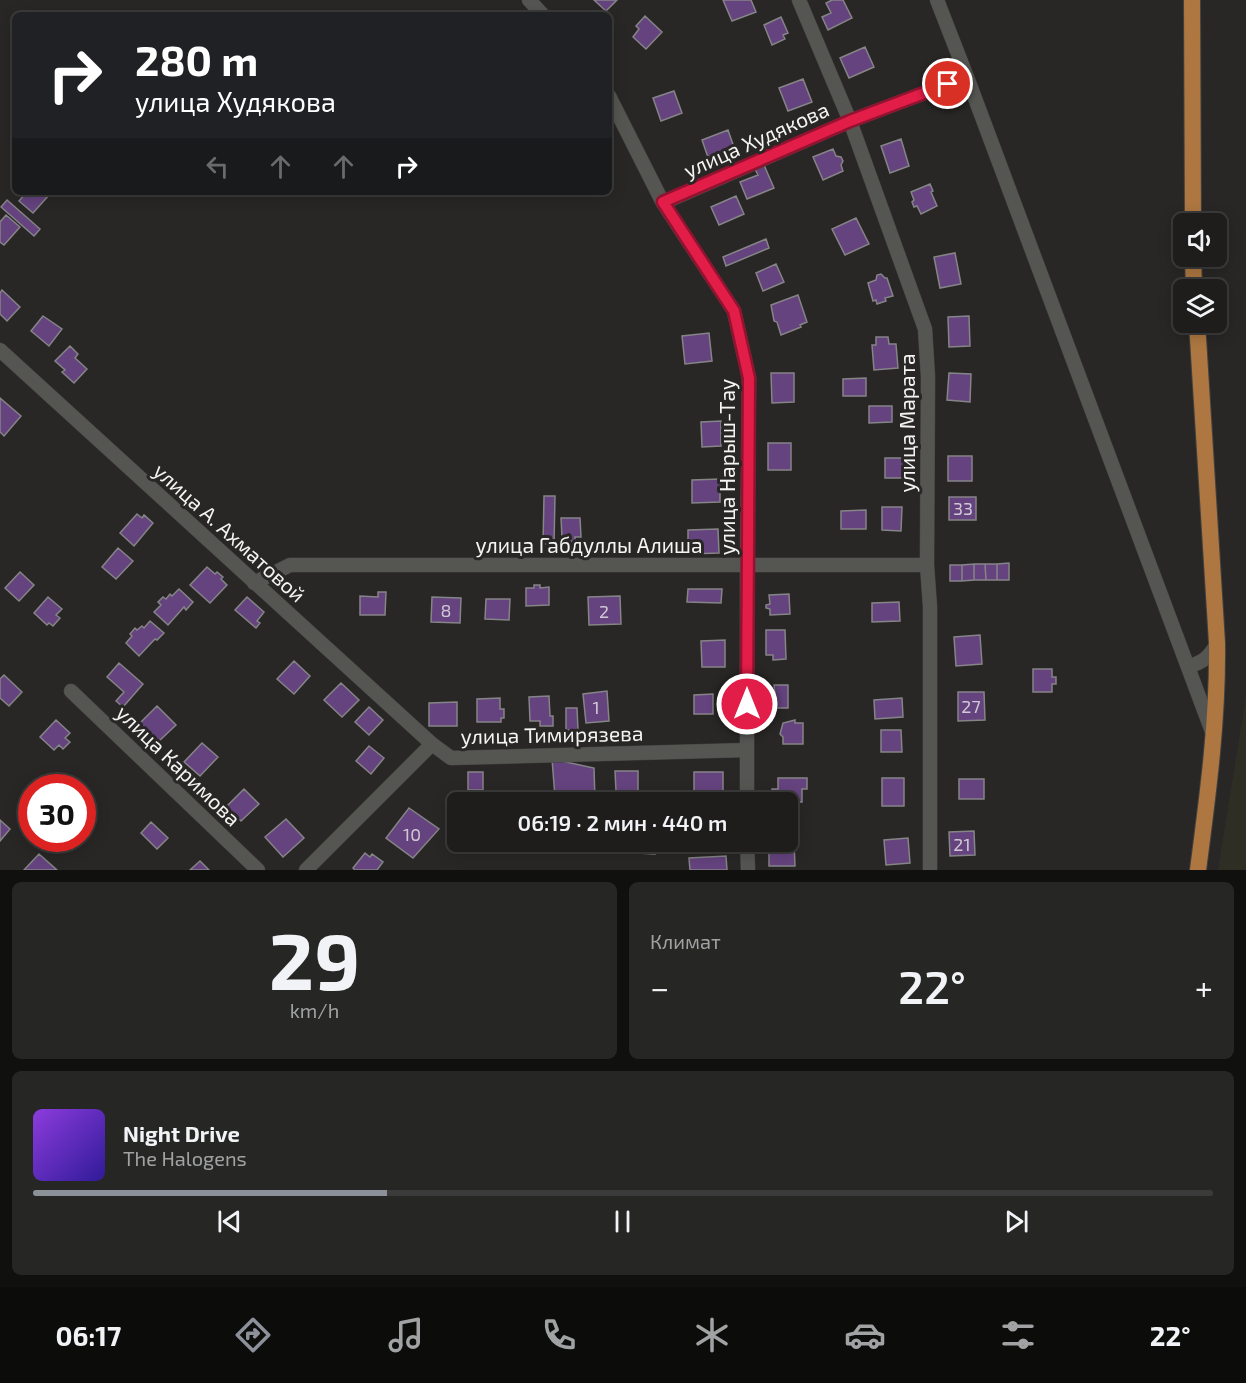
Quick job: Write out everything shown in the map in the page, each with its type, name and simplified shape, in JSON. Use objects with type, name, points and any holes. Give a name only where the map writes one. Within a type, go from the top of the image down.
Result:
[{"type":"main road","points":[[1192,0],[1193,213]]},
{"type":"main road","points":[[1198,333],[1217,643],[1212,771],[1198,870]]},
{"type":"street","points":[[529,0],[540,12]]},
{"type":"street","name":"улица Марата","points":[[799,0],[850,121],[925,329],[928,376],[930,870]]},
{"type":"street","points":[[937,0],[1214,736]]},
{"type":"street","name":"улица Худякова","points":[[663,202],[850,121],[967,77]]},
{"type":"street","name":"улица Нарыш-Тау","points":[[612,102],[663,202],[734,311],[749,378],[747,792]]},
{"type":"street","name":"улица А. Ахматовой","points":[[0,350],[432,744]]},
{"type":"street","name":"улица Габдуллы Алиша","points":[[254,583],[291,565],[927,565]]},
{"type":"street","points":[[1188,667],[1201,663],[1212,654],[1217,643]]},
{"type":"street","name":"улица Каримова","points":[[71,691],[258,870]]},
{"type":"street","name":"улица Тимирязева","points":[[306,870],[432,744],[451,758],[747,750]]},
{"type":"street","points":[[747,852],[748,870]]},
{"type":"shaded area","points":[[1246,696],[1246,870],[1218,870]]},
{"type":"building","points":[[594,0],[617,0],[606,11]]},
{"type":"building","points":[[723,0],[751,0],[756,12],[732,21]]},
{"type":"building","points":[[832,0],[843,0],[852,18],[828,30],[822,17],[831,13],[826,3]]},
{"type":"building","points":[[645,16],[662,32],[646,49],[633,37],[639,29],[636,26]]},
{"type":"building","points":[[781,17],[788,33],[783,35],[785,39],[772,45],[764,25]]},
{"type":"building","points":[[865,47],[874,67],[849,78],[840,58]]},
{"type":"building","points":[[803,79],[812,102],[788,111],[779,88]]},
{"type":"building","points":[[674,91],[682,113],[661,121],[653,98]]},
{"type":"building","points":[[728,130],[737,156],[711,166],[702,140]]},
{"type":"building","points":[[901,139],[909,166],[890,173],[881,146]]},
{"type":"building","points":[[833,149],[836,156],[841,157],[843,161],[841,165],[843,171],[823,180],[813,157]]},
{"type":"building","points":[[764,165],[774,188],[747,199],[740,182],[758,175],[755,169]]},
{"type":"building","points":[[930,184],[937,206],[921,214],[917,206],[914,207],[911,192]]},
{"type":"building","points":[[24,195],[49,195],[33,213],[19,201]]},
{"type":"building","points":[[736,196],[744,214],[719,225],[711,207]]},
{"type":"building","points":[[7,200],[40,229],[34,236],[1,207]]},
{"type":"building","points":[[6,215],[20,227],[4,245],[0,242],[0,222]]},
{"type":"building","points":[[856,218],[869,244],[845,255],[832,229]]},
{"type":"building","points":[[766,239],[769,248],[726,266],[723,257]]},
{"type":"building","points":[[955,253],[961,284],[940,288],[934,257]]},
{"type":"building","points":[[776,264],[784,282],[763,291],[756,273]]},
{"type":"building","points":[[881,274],[887,278],[893,296],[877,304],[876,300],[873,301],[868,283],[876,280],[877,275]]},
{"type":"building","points":[[2,290],[20,307],[7,321],[0,314]]},
{"type":"building","points":[[798,295],[807,322],[781,335],[777,322],[774,321],[771,305]]},
{"type":"building","points":[[43,316],[62,329],[49,346],[31,331]]},
{"type":"building","points":[[969,316],[970,346],[949,347],[948,317]]},
{"type":"building","points":[[709,333],[712,361],[685,364],[682,336]]},
{"type":"building","points":[[876,337],[888,337],[889,344],[896,344],[898,368],[874,370],[872,345],[876,345]]},
{"type":"building","points":[[70,346],[78,354],[75,358],[87,369],[74,383],[62,372],[65,370],[55,361]]},
{"type":"building","points":[[771,373],[794,373],[794,402],[772,403]]},
{"type":"building","points":[[949,373],[971,374],[970,402],[947,400]]},
{"type":"building","points":[[866,378],[866,396],[843,396],[843,379]]},
{"type":"building","points":[[0,398],[21,416],[4,436],[0,432]]},
{"type":"building","points":[[869,406],[892,406],[892,422],[869,423]]},
{"type":"building","points":[[721,421],[721,446],[702,447],[701,422]]},
{"type":"building","points":[[768,443],[791,443],[791,470],[768,470]]},
{"type":"building","points":[[948,456],[972,456],[972,481],[948,481]]},
{"type":"building","points":[[885,458],[905,458],[905,478],[885,478]]},
{"type":"building","points":[[720,479],[720,502],[692,503],[692,480]]},
{"type":"building","points":[[544,496],[555,496],[554,544],[543,544]]},
{"type":"building","points":[[949,497],[976,497],[976,520],[949,520]]},
{"type":"building","points":[[882,507],[902,507],[901,531],[882,530]]},
{"type":"building","points":[[866,510],[866,529],[841,529],[841,511]]},
{"type":"building","points":[[137,514],[142,518],[144,515],[153,523],[134,546],[120,533]]},
{"type":"building","points":[[561,518],[580,518],[581,537],[575,537],[575,541],[568,542],[568,537],[562,537]]},
{"type":"building","points":[[718,529],[719,553],[688,554],[688,530]]},
{"type":"building","points":[[118,548],[133,561],[116,579],[102,567]]},
{"type":"building","points":[[1009,563],[1009,580],[997,580],[997,564]]},
{"type":"building","points":[[974,564],[974,580],[962,581],[962,565]]},
{"type":"building","points":[[974,564],[985,564],[986,580],[974,580]]},
{"type":"building","points":[[985,564],[997,564],[997,580],[986,580]]},
{"type":"building","points":[[950,565],[962,565],[962,581],[950,581]]},
{"type":"building","points":[[207,567],[223,577],[221,579],[227,585],[210,603],[190,585]]},
{"type":"building","points":[[20,572],[34,585],[19,601],[5,588]]},
{"type":"building","points":[[534,585],[540,585],[540,588],[549,587],[549,605],[526,606],[526,588],[534,588]]},
{"type":"building","points":[[179,589],[193,602],[186,610],[184,607],[168,625],[154,612],[161,605],[158,602],[163,597],[166,599],[170,594],[172,596]]},
{"type":"building","points":[[688,589],[722,589],[721,603],[687,602]]},
{"type":"building","points":[[378,592],[386,592],[385,615],[360,615],[360,596],[378,597]]},
{"type":"building","points":[[789,594],[790,614],[770,615],[770,609],[766,608],[766,605],[770,604],[769,595]]},
{"type":"building","points":[[620,596],[621,624],[589,625],[588,597]]},
{"type":"building","points":[[48,597],[62,609],[56,615],[60,618],[53,626],[49,623],[47,625],[34,613]]},
{"type":"building","points":[[247,597],[264,612],[257,621],[260,623],[256,628],[235,610]]},
{"type":"building","points":[[432,597],[461,598],[460,623],[431,622]]},
{"type":"building","points":[[486,599],[510,599],[509,620],[485,619]]},
{"type":"building","points":[[899,602],[900,621],[872,622],[872,603]]},
{"type":"building","points":[[150,621],[164,633],[139,656],[126,643],[135,628],[137,630],[142,626],[144,628]]},
{"type":"building","points":[[766,630],[785,630],[786,659],[773,660],[773,655],[766,655]]},
{"type":"building","points":[[980,635],[982,664],[956,666],[954,637]]},
{"type":"building","points":[[725,640],[725,667],[702,667],[701,641]]},
{"type":"building","points":[[294,661],[310,676],[294,694],[277,679]]},
{"type":"building","points":[[119,663],[143,684],[123,707],[116,701],[124,692],[107,677]]},
{"type":"building","points":[[1033,669],[1052,669],[1052,677],[1056,677],[1056,684],[1052,684],[1052,692],[1033,692]]},
{"type":"building","points":[[4,675],[22,692],[9,706],[0,698],[0,679]]},
{"type":"building","points":[[341,683],[359,700],[342,717],[324,700]]},
{"type":"building","points":[[774,685],[788,685],[788,708],[769,708],[769,700],[772,700],[772,695],[775,695]]},
{"type":"building","points":[[607,691],[609,721],[586,723],[583,694]]},
{"type":"building","points":[[958,692],[984,692],[985,720],[958,721]]},
{"type":"building","points":[[713,694],[713,714],[694,714],[694,695]]},
{"type":"building","points":[[549,696],[553,726],[540,726],[540,721],[530,721],[529,697]]},
{"type":"building","points":[[500,698],[500,709],[504,709],[504,718],[501,718],[501,722],[477,722],[477,699]]},
{"type":"building","points":[[902,698],[903,717],[875,719],[874,700]]},
{"type":"building","points":[[457,702],[457,726],[429,726],[429,703]]},
{"type":"building","points":[[157,706],[176,725],[158,742],[139,724]]},
{"type":"building","points":[[369,707],[383,720],[369,735],[355,722]]},
{"type":"building","points":[[566,708],[577,708],[578,730],[566,730]]},
{"type":"building","points":[[56,720],[70,733],[65,738],[70,742],[63,749],[59,745],[54,750],[40,737]]},
{"type":"building","points":[[795,720],[795,723],[803,723],[803,744],[783,744],[783,737],[780,734],[783,723]]},
{"type":"building","points":[[881,730],[901,730],[902,752],[881,752]]},
{"type":"building","points":[[202,743],[218,757],[200,776],[184,762]]},
{"type":"building","points":[[369,746],[384,758],[371,774],[356,761]]},
{"type":"building","points":[[552,759],[594,768],[595,792],[555,792]]},
{"type":"building","points":[[615,771],[638,771],[638,792],[616,791]]},
{"type":"building","points":[[468,772],[483,772],[483,790],[468,790]]},
{"type":"building","points":[[694,772],[723,772],[723,792],[694,792]]},
{"type":"building","points":[[778,778],[807,778],[807,789],[802,789],[802,802],[798,802],[798,792],[772,792],[772,789],[778,789]]},
{"type":"building","points":[[882,778],[904,778],[904,806],[882,806]]},
{"type":"building","points":[[959,779],[984,779],[984,799],[959,799]]},
{"type":"building","points":[[244,789],[259,804],[241,821],[226,807]]},
{"type":"building","points":[[409,808],[439,829],[413,858],[386,838]]},
{"type":"building","points":[[286,819],[304,838],[283,857],[265,837]]},
{"type":"building","points":[[0,820],[10,829],[0,841]]},
{"type":"building","points":[[151,822],[168,838],[157,849],[141,833]]},
{"type":"building","points":[[974,831],[975,855],[950,856],[949,832]]},
{"type":"building","points":[[908,838],[910,863],[886,865],[884,840]]},
{"type":"building","points":[[655,852],[655,854],[638,853]]},
{"type":"building","points":[[769,852],[794,852],[795,866],[769,866]]},
{"type":"building","points":[[365,853],[370,857],[372,854],[383,862],[377,870],[355,870],[353,868]]},
{"type":"building","points":[[39,854],[57,870],[24,870]]},
{"type":"building","points":[[726,856],[727,870],[690,870],[689,858]]},
{"type":"building","points":[[200,861],[209,870],[190,870]]},
{"type":"route","points":[[747,704],[749,378],[734,311],[663,202],[850,121],[948,84]]}]
